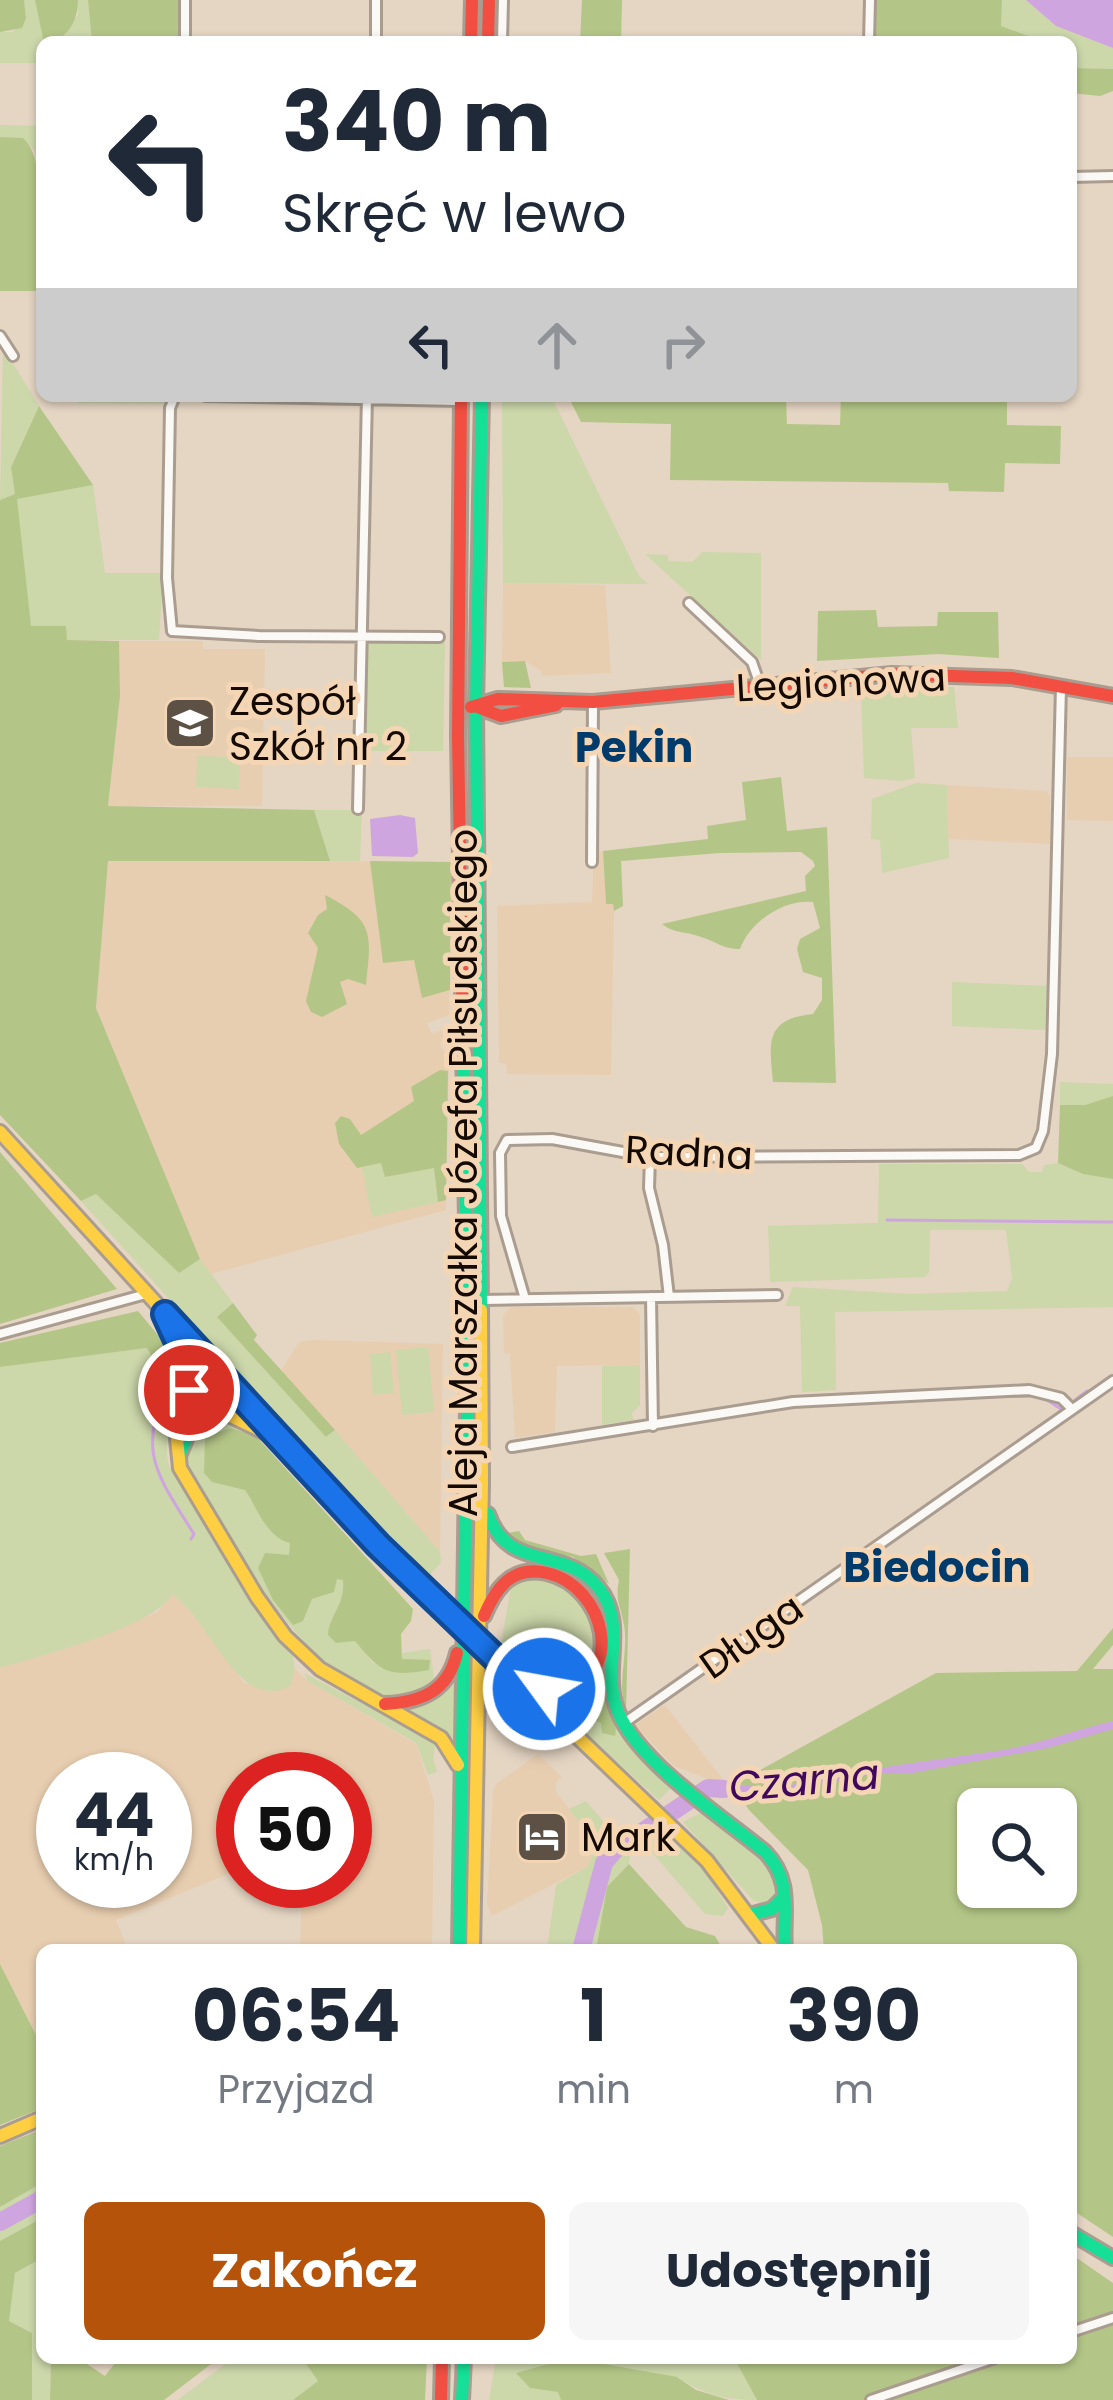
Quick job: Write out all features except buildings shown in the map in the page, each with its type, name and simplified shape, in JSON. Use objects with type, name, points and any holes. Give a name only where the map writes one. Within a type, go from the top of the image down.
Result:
[{"type":"main road","points":[[471,36],[472,0]]},
{"type":"main road","points":[[488,36],[489,0]]},
{"type":"main road","name":"Aleja Marszałka Józefa Piłsudskiego","points":[[460,1944],[468,1322],[458,707],[461,402]]},
{"type":"main road","name":"Aleja Marszałka Józefa Piłsudskiego","points":[[473,1944],[482,1484],[476,706],[482,402]]},
{"type":"main road","name":"Legionowa","points":[[458,707],[476,706],[502,716],[568,702],[892,674],[955,674],[1113,696]]},
{"type":"main road","points":[[0,1132],[284,1444],[422,1587],[719,1874],[770,1944]]},
{"type":"main road","points":[[165,1314],[189,1366],[189,1390],[175,1439],[178,1459],[201,1508],[285,1636],[331,1676],[441,1738],[456,1756],[461,1778]]},
{"type":"main road","points":[[180,1417],[207,1391],[230,1385]]},
{"type":"main road","points":[[178,1459],[183,1441],[199,1418],[230,1385]]},
{"type":"main road","points":[[199,1418],[220,1412],[238,1414],[284,1444]]},
{"type":"main road","points":[[482,1484],[489,1523],[509,1551],[572,1565],[596,1583],[607,1600],[616,1634],[615,1706],[623,1724],[680,1783],[774,1862],[782,1875],[785,1896],[784,1944]]},
{"type":"main road","points":[[481,1629],[499,1587],[518,1573],[556,1574],[587,1595],[602,1635],[598,1662],[588,1678],[573,1688],[556,1690],[515,1677]]},
{"type":"main road","points":[[384,1704],[418,1702],[441,1688],[455,1665],[465,1608]]},
{"type":"main road","points":[[749,1915],[772,1909],[785,1896]]},
{"type":"main road","points":[[0,2136],[36,2121]]},
{"type":"main road","points":[[1077,2237],[1113,2258]]},
{"type":"main road","points":[[441,2400],[442,2364]]},
{"type":"main road","points":[[462,2400],[464,2364]]},
{"type":"street","points":[[185,0],[185,36]]},
{"type":"street","points":[[376,0],[376,36]]},
{"type":"street","points":[[502,36],[503,0]]},
{"type":"street","points":[[869,36],[871,0]]},
{"type":"street","points":[[1077,177],[1113,176]]},
{"type":"street","points":[[0,336],[13,356]]},
{"type":"street","points":[[174,402],[170,408],[167,578],[168,622],[175,633],[439,637]]},
{"type":"street","points":[[358,809],[367,402]]},
{"type":"street","points":[[689,603],[752,662],[760,685]]},
{"type":"street","name":"Radna","points":[[525,1299],[502,1227],[502,1143],[552,1139],[650,1157],[1019,1155],[1036,1148],[1043,1131],[1052,1054],[1061,686]]},
{"type":"street","points":[[592,862],[593,702]]},
{"type":"street","points":[[650,1157],[649,1188],[669,1297]]},
{"type":"street","points":[[0,1334],[146,1294]]},
{"type":"street","points":[[483,1300],[777,1295]]},
{"type":"street","points":[[651,1298],[652,1426]]},
{"type":"street","name":"Długa","points":[[623,1724],[1113,1381]]},
{"type":"street","points":[[512,1448],[793,1402],[1009,1390],[1046,1392],[1072,1409]]},
{"type":"street","points":[[1077,2330],[1113,2318]]},
{"type":"street","points":[[871,2400],[977,2364]]},
{"type":"shaded area","points":[[1026,0],[1113,0],[1113,48],[1056,26]]},
{"type":"shaded area","points":[[503,583],[605,585],[611,673],[542,676],[525,661],[502,662]]},
{"type":"shaded area","name":"Zespół Szkół nr 2","points":[[119,641],[203,641],[203,649],[265,649],[262,806],[108,806],[120,696]]},
{"type":"shaded area","points":[[1067,757],[1113,757],[1113,821],[1067,820]]},
{"type":"shaded area","points":[[947,785],[1046,791],[1050,796],[1050,844],[948,839]]},
{"type":"shaded area","points":[[415,818],[418,853],[413,857],[372,856],[370,819]]},
{"type":"shaded area","points":[[603,851],[606,903],[614,904],[611,1075],[507,1074],[506,1064],[499,1062],[497,906],[592,902],[594,852]]},
{"type":"shaded area","points":[[108,860],[451,862],[449,1015],[427,1023],[432,1034],[450,1026],[450,1038],[440,1043],[442,1050],[449,1051],[446,1210],[211,1274],[200,1259],[96,1008]]},
{"type":"shaded area","points":[[511,1307],[633,1307],[640,1315],[640,1365],[557,1366],[555,1432],[515,1438],[510,1354],[504,1353],[503,1315]]},
{"type":"shaded area","points":[[299,1342],[443,1344],[440,1552],[281,1371]]},
{"type":"shaded area","points":[[171,1593],[189,1605],[244,1683],[290,1685],[295,1669],[416,1744],[434,1801],[432,1944],[300,1944],[301,1908],[372,1908],[372,1752],[216,1752],[216,1879],[192,1889],[192,1752],[36,1752],[36,1908],[145,1908],[116,1920],[126,1944],[36,1944],[36,2035],[0,1964],[0,1668],[65,1649],[158,1612]]},
{"type":"shaded area","points":[[665,1705],[729,1787],[674,1766],[634,1725]]},
{"type":"shaded area","points":[[1113,1721],[1113,1729],[1048,1748],[907,1774],[882,1773],[759,1795],[700,1789],[791,1785],[1005,1750]]},
{"type":"shaded area","points":[[538,1754],[562,1777],[556,1782],[556,1792],[598,1845],[587,1867],[492,1916],[487,1904],[493,1791]]},
{"type":"green space","points":[[0,0],[24,0],[22,28],[0,32]]},
{"type":"green space","points":[[24,0],[35,0],[44,36],[36,36],[36,63],[0,63],[0,32],[13,32],[26,18]]},
{"type":"green space","points":[[35,0],[78,0],[66,34],[43,36]]},
{"type":"green space","points":[[78,0],[88,0],[91,36],[59,36],[78,15]]},
{"type":"green space","points":[[88,0],[179,0],[179,36],[91,36]]},
{"type":"green space","points":[[582,0],[622,0],[621,36],[580,36]]},
{"type":"green space","points":[[875,0],[1002,0],[1001,26],[1028,36],[874,36]]},
{"type":"green space","points":[[1002,0],[1026,0],[1056,26],[1113,48],[1113,69],[1077,68],[1077,36],[1028,36],[1001,26]]},
{"type":"green space","points":[[1077,68],[1113,69],[1113,91],[1100,96],[1077,94]]},
{"type":"green space","points":[[0,125],[36,126],[36,162],[35,151],[24,138],[0,137]]},
{"type":"green space","points":[[0,137],[23,138],[36,162],[36,291],[0,291]]},
{"type":"green space","points":[[3,347],[39,406],[11,466],[15,494],[0,500]]},
{"type":"green space","points":[[164,402],[164,404],[78,403]]},
{"type":"green space","points":[[502,402],[554,402],[639,576],[648,584],[503,583]]},
{"type":"green space","points":[[571,402],[786,402],[787,424],[840,425],[841,402],[1007,402],[1007,425],[1061,426],[1060,464],[1005,463],[1004,492],[949,491],[948,483],[670,480],[671,424],[581,422]]},
{"type":"green space","points":[[39,406],[93,485],[17,499],[31,626],[66,626],[67,640],[119,641],[120,696],[108,806],[314,810],[330,861],[108,861],[96,1008],[200,1259],[179,1273],[96,1194],[81,1201],[0,1115],[0,500],[15,494],[11,467]]},
{"type":"green space","points":[[93,485],[105,573],[163,573],[159,640],[67,640],[31,627],[16,499]]},
{"type":"green space","points":[[702,552],[761,553],[761,660],[645,554],[692,562]]},
{"type":"green space","points":[[876,610],[878,627],[937,626],[938,612],[998,612],[999,658],[938,654],[817,661],[818,611]]},
{"type":"green space","points":[[366,640],[445,642],[443,751],[363,751]]},
{"type":"green space","points":[[525,661],[531,688],[504,687],[502,662]]},
{"type":"green space","points":[[954,687],[958,728],[911,728],[915,778],[864,778],[861,690]]},
{"type":"green space","points":[[197,756],[240,757],[239,789],[196,787]]},
{"type":"green space","points":[[781,777],[787,831],[827,827],[836,1083],[773,1082],[771,1044],[778,1027],[813,1014],[822,1000],[822,978],[803,972],[797,949],[800,939],[820,928],[813,902],[790,904],[769,914],[751,930],[740,949],[662,924],[806,891],[805,876],[815,866],[813,861],[801,852],[621,861],[623,906],[614,911],[613,904],[606,904],[603,851],[708,839],[707,826],[746,820],[742,782]]},
{"type":"green space","points":[[916,783],[947,785],[949,858],[882,873],[880,840],[871,839],[872,799]]},
{"type":"green space","points":[[314,810],[362,810],[360,861],[330,861]]},
{"type":"green space","points":[[370,861],[451,862],[450,990],[422,998],[414,960],[383,963]]},
{"type":"green space","points":[[325,895],[362,921],[369,953],[366,985],[348,979],[340,982],[347,1004],[322,1017],[311,1012],[306,1001],[318,948],[308,933],[327,909]]},
{"type":"green space","points":[[952,982],[1049,986],[1048,1030],[952,1026]]},
{"type":"green space","points":[[440,1070],[448,1071],[446,1200],[438,1202],[434,1168],[385,1177],[381,1163],[357,1168],[339,1144],[335,1123],[341,1116],[350,1119],[361,1135],[414,1101],[411,1087]]},
{"type":"green space","points":[[1060,1082],[1113,1084],[1113,1096],[1085,1105],[1060,1105]]},
{"type":"green space","points":[[1113,1096],[1113,1179],[1058,1163],[1060,1105],[1085,1105]]},
{"type":"green space","points":[[0,1152],[117,1289],[0,1324]]},
{"type":"green space","points":[[382,1163],[386,1177],[434,1167],[438,1202],[372,1217],[362,1167]]},
{"type":"green space","points":[[1058,1163],[1113,1179],[1113,1307],[835,1312],[836,1390],[802,1392],[800,1306],[785,1306],[793,1287],[910,1294],[1007,1291],[1012,1278],[1006,1230],[930,1230],[925,1277],[770,1282],[768,1226],[878,1223],[879,1164],[1022,1164],[1029,1172],[1042,1172],[1044,1165]]},
{"type":"green space","points":[[96,1194],[179,1272],[200,1259],[233,1303],[217,1317],[327,1437],[335,1430],[440,1552],[441,1562],[428,1577],[305,1450],[81,1201]]},
{"type":"green space","points":[[233,1303],[257,1335],[254,1340],[335,1430],[326,1437],[217,1317]]},
{"type":"green space","points":[[138,1311],[172,1352],[173,1359],[160,1369],[147,1348],[0,1367],[0,1343]]},
{"type":"green space","points":[[428,1347],[434,1412],[402,1415],[396,1350]]},
{"type":"green space","points":[[148,1348],[169,1363],[181,1360],[183,1387],[168,1436],[169,1466],[251,1602],[293,1657],[290,1686],[272,1691],[240,1676],[172,1594],[161,1606],[120,1629],[0,1668],[0,1367]]},
{"type":"green space","points":[[390,1352],[394,1393],[373,1395],[370,1354]]},
{"type":"green space","points":[[640,1365],[640,1405],[632,1413],[633,1420],[602,1425],[602,1366]]},
{"type":"green space","points":[[226,1417],[251,1428],[256,1436],[231,1428],[205,1450],[224,1485],[245,1490],[268,1528],[290,1543],[303,1621],[312,1599],[333,1592],[337,1578],[344,1580],[341,1609],[330,1620],[336,1643],[355,1641],[373,1663],[402,1660],[402,1653],[430,1649],[435,1686],[405,1699],[375,1695],[344,1677],[285,1620],[205,1502],[189,1469],[188,1446],[199,1426]]},
{"type":"green space","points":[[231,1428],[256,1436],[413,1609],[401,1634],[402,1659],[430,1660],[429,1670],[387,1670],[355,1641],[336,1643],[328,1635],[343,1580],[337,1579],[334,1592],[312,1599],[303,1621],[293,1625],[273,1600],[258,1568],[265,1553],[289,1555],[290,1543],[269,1529],[245,1490],[212,1482],[204,1473],[205,1437]]},
{"type":"green space","points":[[519,1531],[525,1540],[581,1556],[596,1554],[609,1584],[573,1557],[516,1545],[508,1533]]},
{"type":"green space","points":[[630,1549],[626,1711],[619,1580],[604,1553]]},
{"type":"green space","points":[[535,1577],[565,1586],[584,1604],[594,1626],[594,1649],[586,1669],[570,1680],[547,1680],[518,1664],[529,1651],[520,1644],[505,1650],[501,1646],[511,1586]]},
{"type":"green space","points":[[1113,1628],[1113,1645],[1093,1669],[1113,1669],[1113,2237],[1077,2213],[1077,1944],[824,1944],[808,1870],[749,1810],[733,1785],[936,1673],[1077,1671]]},
{"type":"green space","points":[[611,1666],[611,1707],[675,1784],[659,1800],[549,1700],[583,1693]]},
{"type":"green space","points":[[610,1672],[615,1736],[602,1733],[601,1723],[575,1713],[578,1697]]},
{"type":"green space","points":[[304,1673],[436,1742],[437,1772],[428,1775],[416,1743],[308,1681]]},
{"type":"green space","points":[[456,1680],[455,1740],[407,1710],[434,1700]]},
{"type":"green space","points":[[586,1801],[630,1853],[629,1864],[607,1887],[597,1944],[548,1944],[556,1885],[587,1867],[598,1845],[569,1809]]},
{"type":"green space","points":[[702,1812],[765,1861],[779,1887],[774,1899],[765,1904],[753,1900],[683,1822]]},
{"type":"green space","points":[[662,1830],[706,1873],[728,1908],[723,1916],[705,1914],[645,1844]]},
{"type":"green space","points":[[629,1864],[686,1927],[715,1936],[720,1944],[597,1944],[607,1887]]},
{"type":"green space","points":[[0,1964],[36,2035],[36,2110],[0,2125]]},
{"type":"green space","points":[[36,2131],[36,2186],[0,2207],[0,2146]]},
{"type":"green space","points":[[36,2186],[36,2221],[0,2241],[0,2207]]},
{"type":"green space","points":[[36,2221],[36,2261],[15,2273],[9,2321],[32,2333],[32,2400],[0,2400],[0,2241]]},
{"type":"green space","points":[[1077,2258],[1113,2283],[1113,2400],[757,2400],[737,2364],[1077,2364]]},
{"type":"green space","points":[[36,2261],[36,2364],[51,2364],[50,2400],[32,2400],[32,2333],[9,2321],[15,2273]]},
{"type":"green space","points":[[51,2364],[87,2364],[105,2376],[114,2364],[211,2364],[164,2400],[50,2400]]},
{"type":"green space","points":[[225,2364],[306,2364],[318,2381],[293,2400],[178,2400]]},
{"type":"green space","points":[[306,2364],[427,2364],[425,2400],[293,2400],[318,2381]]},
{"type":"green space","points":[[495,2364],[737,2364],[757,2400],[715,2395],[677,2377],[558,2392],[561,2400],[489,2400]]},
{"type":"green space","points":[[548,2364],[604,2364],[677,2377],[696,2390],[729,2400],[561,2400],[558,2392],[530,2388],[516,2373]]},
{"type":"waterway","points":[[887,1220],[1113,1222]]},
{"type":"waterway","points":[[170,1371],[155,1421],[154,1457],[167,1490],[194,1534],[191,1539]]},
{"type":"waterway","points":[[1075,1400],[1087,1391]]},
{"type":"waterway","points":[[975,1397],[1041,1396],[1061,1409]]},
{"type":"waterway","points":[[951,1398],[964,1397]]},
{"type":"waterway","points":[[909,1401],[934,1399]]},
{"type":"waterway","name":"Czarna","points":[[583,1944],[604,1863],[615,1850],[708,1788],[724,1789]]},
{"type":"waterway","name":"Czarna","points":[[0,2222],[36,2202]]},
{"type":"traffic: fast","points":[[481,1310],[476,706],[482,402]]},
{"type":"traffic: fast","points":[[459,1944],[468,1340],[463,1043]]},
{"type":"traffic: fast","points":[[182,1415],[207,1391],[230,1385]]},
{"type":"traffic: fast","points":[[179,1456],[190,1429],[230,1385]]},
{"type":"traffic: fast","points":[[488,1514],[509,1544],[584,1574],[607,1600],[613,1629],[612,1688],[624,1723],[658,1765],[774,1863],[785,1898],[785,1944]]},
{"type":"traffic: fast","points":[[750,1915],[772,1909],[784,1897]]},
{"type":"traffic: fast","points":[[1077,2237],[1113,2258]]},
{"type":"traffic: fast","points":[[462,2400],[464,2364]]},
{"type":"traffic: slow","points":[[0,1132],[358,1525],[421,1587]]},
{"type":"traffic: slow","points":[[473,1944],[481,1310]]},
{"type":"traffic: slow","points":[[174,1331],[189,1366],[189,1390],[176,1429],[180,1468],[257,1597],[285,1636],[320,1669],[441,1738],[458,1765]]},
{"type":"traffic: slow","points":[[199,1418],[227,1414],[268,1434]]},
{"type":"traffic: slow","points":[[421,1587],[515,1677]]},
{"type":"traffic: slow","points":[[515,1677],[707,1861],[769,1944]]},
{"type":"traffic: slow","points":[[0,2136],[36,2121]]},
{"type":"traffic: jam","points":[[471,36],[472,0]]},
{"type":"traffic: jam","points":[[488,36],[489,0]]},
{"type":"traffic: jam","points":[[461,402],[458,736],[463,1043]]},
{"type":"traffic: jam","points":[[471,707],[498,699],[593,702],[892,674],[1012,678],[1113,696]]},
{"type":"traffic: jam","points":[[477,707],[501,716],[556,705]]},
{"type":"traffic: jam","points":[[484,1616],[507,1581],[535,1571],[567,1581],[594,1612],[601,1632],[595,1667],[582,1680],[558,1687],[525,1681]]},
{"type":"traffic: jam","points":[[385,1704],[432,1692],[447,1677],[457,1653]]},
{"type":"traffic: jam","points":[[441,2400],[442,2364]]},
{"type":"place","name":"Zespół Szkół nr 2","points":[[190,723]]},
{"type":"place","name":"Mark","points":[[542,1837]]},
{"type":"district","name":"Pekin","points":[[634,747]]},
{"type":"district","name":"Biedocin","points":[[937,1567]]},
{"type":"route","points":[[189,1390],[189,1366],[165,1314],[378,1545],[515,1677],[544,1689]]}]
